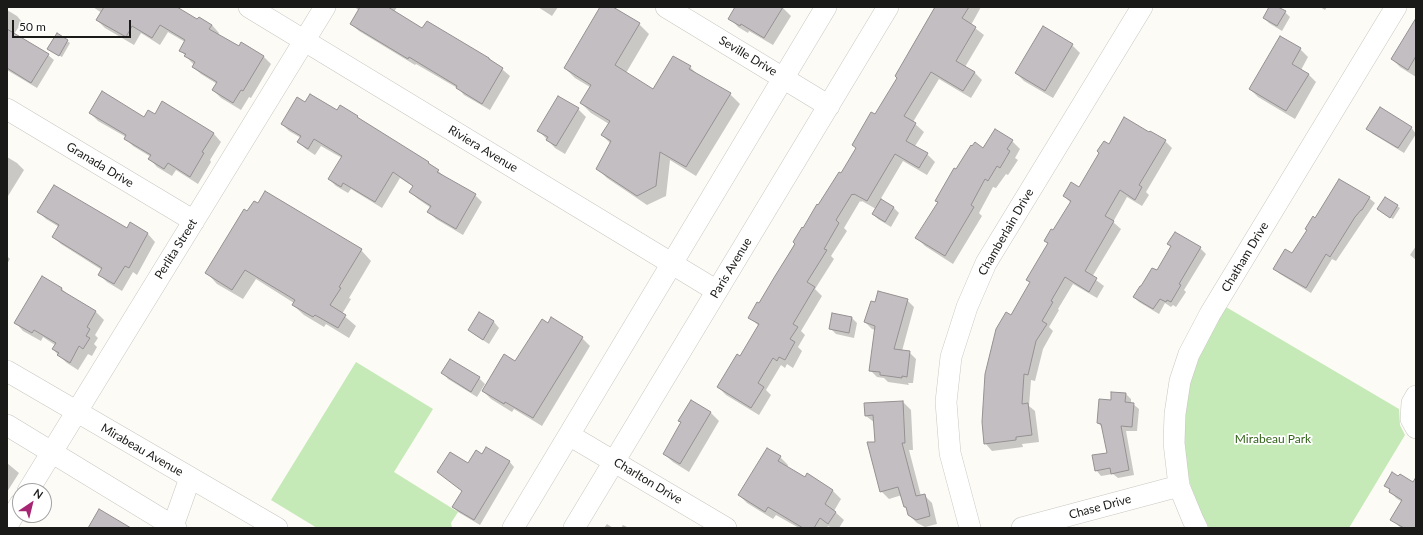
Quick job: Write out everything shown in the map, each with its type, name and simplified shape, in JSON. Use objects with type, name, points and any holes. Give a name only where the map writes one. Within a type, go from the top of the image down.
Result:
[{"type":"street","name":"Riviera Avenue","points":[[249,7],[717,291]]},
{"type":"street","name":"Perlita Street","points":[[33,483],[325,7]]},
{"type":"street","name":"Seville Drive","points":[[666,7],[829,106]]},
{"type":"street","points":[[513,528],[826,7]]},
{"type":"street","name":"Paris Avenue","points":[[574,528],[888,7]]},
{"type":"street","name":"Chamberlain Drive","points":[[970,528],[950,453],[946,402],[951,357],[967,307],[986,263],[1142,7]]},
{"type":"street","name":"Chatham Drive","points":[[1198,528],[1192,520],[1178,486],[1174,443],[1175,414],[1180,381],[1189,354],[1210,314],[1396,7]]},
{"type":"street","name":"Granada Drive","points":[[7,109],[194,221]]},
{"type":"street","name":"Mirabeau Avenue","points":[[7,371],[277,528]]},
{"type":"street","points":[[1416,396],[1412,404],[1411,419],[1416,428]]},
{"type":"street","points":[[7,425],[174,527],[190,478]]},
{"type":"street","name":"Charlton Drive","points":[[569,434],[726,528]]},
{"type":"street","name":"Chase Drive","points":[[1022,528],[1178,486]]},
{"type":"green space","name":"Mirabeau Park","points":[[1226,307],[1399,409],[1400,425],[1405,435],[1349,528],[1209,528],[1191,487],[1187,472],[1183,424],[1191,376],[1203,346]]},
{"type":"green space","points":[[356,362],[433,409],[394,472],[458,512],[451,523],[452,528],[317,528],[271,500]]},
{"type":"building","points":[[104,7],[177,7],[197,19],[199,17],[212,25],[209,29],[239,46],[241,42],[264,56],[243,91],[241,90],[233,103],[212,90],[217,82],[192,67],[195,62],[184,56],[186,54],[179,51],[185,40],[160,25],[152,38],[132,26],[126,37],[96,20]]},
{"type":"building","points":[[360,7],[388,7],[422,28],[427,21],[503,68],[482,104],[456,88],[457,86],[409,57],[408,59],[350,24]]},
{"type":"building","points":[[600,7],[613,7],[640,23],[615,65],[653,89],[673,56],[691,66],[689,69],[731,93],[686,167],[660,152],[656,186],[637,196],[596,169],[611,141],[601,135],[610,121],[580,103],[591,85],[564,68]]},
{"type":"building","points":[[735,7],[783,7],[764,38],[741,24],[740,26],[728,19]]},
{"type":"building","points":[[935,7],[969,7],[962,18],[976,27],[956,61],[975,72],[963,91],[931,72],[904,116],[916,123],[906,141],[928,153],[919,168],[895,154],[867,201],[852,194],[836,220],[839,223],[824,249],[827,250],[807,282],[815,287],[793,324],[798,327],[790,339],[795,342],[785,360],[779,357],[777,361],[773,358],[758,383],[764,387],[751,408],[717,387],[737,354],[740,356],[759,324],[748,318],[757,302],[759,303],[795,244],[793,242],[802,227],[803,228],[817,204],[818,205],[839,172],[841,173],[856,148],[852,145],[871,112],[875,114],[897,78],[895,76]]},
{"type":"building","points":[[1269,7],[1278,7],[1286,11],[1277,26],[1263,18]]},
{"type":"building","points":[[1416,18],[1416,56],[1408,70],[1391,59]]},
{"type":"building","points":[[1043,26],[1073,44],[1045,91],[1015,73]]},
{"type":"building","points":[[7,29],[49,54],[31,83],[7,68]]},
{"type":"building","points":[[57,33],[68,40],[59,56],[47,49]]},
{"type":"building","points":[[1280,36],[1301,48],[1292,64],[1309,74],[1286,111],[1249,89]]},
{"type":"building","points":[[102,91],[144,117],[148,110],[155,114],[162,101],[214,133],[202,152],[204,153],[190,177],[168,163],[164,169],[148,159],[151,155],[124,139],[126,135],[89,113]]},
{"type":"building","points":[[310,94],[337,110],[340,105],[429,162],[428,163],[439,170],[437,172],[476,194],[456,229],[427,212],[431,206],[409,192],[413,186],[393,172],[375,202],[343,183],[341,187],[328,179],[342,156],[314,139],[308,149],[297,142],[301,136],[281,124],[297,97],[305,102]]},
{"type":"building","points":[[558,96],[579,108],[556,146],[546,140],[548,137],[537,131]]},
{"type":"building","points":[[1380,107],[1412,127],[1398,148],[1366,129]]},
{"type":"building","points":[[1124,117],[1166,140],[1139,185],[1142,187],[1135,200],[1120,190],[1105,216],[1114,221],[1085,271],[1097,278],[1089,292],[1065,277],[1051,301],[1053,302],[1042,321],[1047,324],[1036,341],[1028,375],[1024,374],[1022,404],[1028,403],[1032,435],[1016,437],[1016,440],[984,444],[982,422],[985,374],[996,329],[1006,312],[1011,315],[1030,282],[1026,280],[1048,243],[1044,241],[1051,229],[1053,230],[1071,201],[1063,196],[1071,182],[1079,187],[1099,153],[1097,151],[1104,141],[1109,144]]},
{"type":"building","points":[[995,129],[1013,140],[1007,149],[1010,151],[1000,168],[997,166],[988,181],[985,179],[971,205],[974,207],[945,256],[915,238],[938,202],[935,201],[954,168],[956,169],[971,145],[972,146],[975,142],[983,148]]},
{"type":"building","points":[[1339,179],[1370,197],[1362,210],[1355,217],[1330,257],[1326,254],[1306,288],[1273,269],[1285,249],[1292,253],[1307,230],[1305,229],[1313,216],[1315,218]]},
{"type":"building","points":[[54,185],[127,228],[130,222],[148,233],[129,268],[125,266],[114,284],[98,275],[102,268],[52,237],[59,225],[37,212]]},
{"type":"building","points":[[265,191],[362,249],[330,305],[346,315],[338,328],[315,315],[313,317],[292,305],[295,300],[245,270],[232,290],[205,273],[244,209],[247,211],[254,201],[258,203]]},
{"type":"building","points":[[1385,197],[1398,205],[1390,218],[1377,209]]},
{"type":"building","points":[[881,199],[894,207],[885,222],[872,214]]},
{"type":"building","points":[[1175,232],[1201,247],[1179,284],[1181,285],[1171,302],[1167,300],[1166,302],[1160,299],[1153,309],[1133,297],[1152,268],[1157,270],[1171,246],[1167,244]]},
{"type":"building","points":[[42,276],[62,288],[61,290],[96,311],[87,327],[90,329],[86,336],[90,338],[83,349],[79,346],[70,363],[57,355],[59,353],[52,349],[56,343],[34,330],[32,333],[14,323]]},
{"type":"building","points":[[878,291],[908,299],[894,349],[910,351],[907,377],[902,376],[902,378],[880,375],[880,372],[869,371],[875,326],[864,322],[871,301],[875,302]]},
{"type":"building","points":[[479,312],[494,321],[483,340],[468,330]]},
{"type":"building","points":[[832,313],[852,317],[849,333],[829,329]]},
{"type":"building","points":[[551,317],[583,337],[533,418],[482,391],[504,354],[515,361],[542,319],[548,323]]},
{"type":"building","points":[[450,359],[480,377],[471,392],[441,373]]},
{"type":"building","points":[[1111,392],[1126,393],[1125,402],[1134,403],[1132,427],[1121,426],[1129,470],[1111,474],[1110,468],[1095,471],[1092,455],[1107,453],[1101,424],[1097,423],[1099,399],[1111,400]]},
{"type":"building","points":[[691,400],[711,412],[680,464],[663,454],[681,422],[678,421]]},
{"type":"building","points":[[903,401],[905,443],[902,443],[916,496],[925,494],[930,516],[916,520],[908,515],[898,487],[880,492],[867,442],[875,442],[873,415],[865,416],[864,403]]},
{"type":"building","points":[[486,447],[510,461],[474,520],[452,507],[462,491],[437,472],[450,452],[468,463],[476,450],[482,454]]},
{"type":"building","points":[[767,448],[781,456],[778,461],[805,477],[807,473],[833,490],[825,504],[836,512],[828,524],[820,518],[814,528],[803,528],[768,507],[765,512],[738,495]]},
{"type":"building","points":[[1392,472],[1398,476],[1400,474],[1413,482],[1416,477],[1416,528],[1404,528],[1390,520],[1402,500],[1389,492],[1390,489],[1384,486]]},
{"type":"building","points":[[99,509],[131,528],[88,528]]}]
